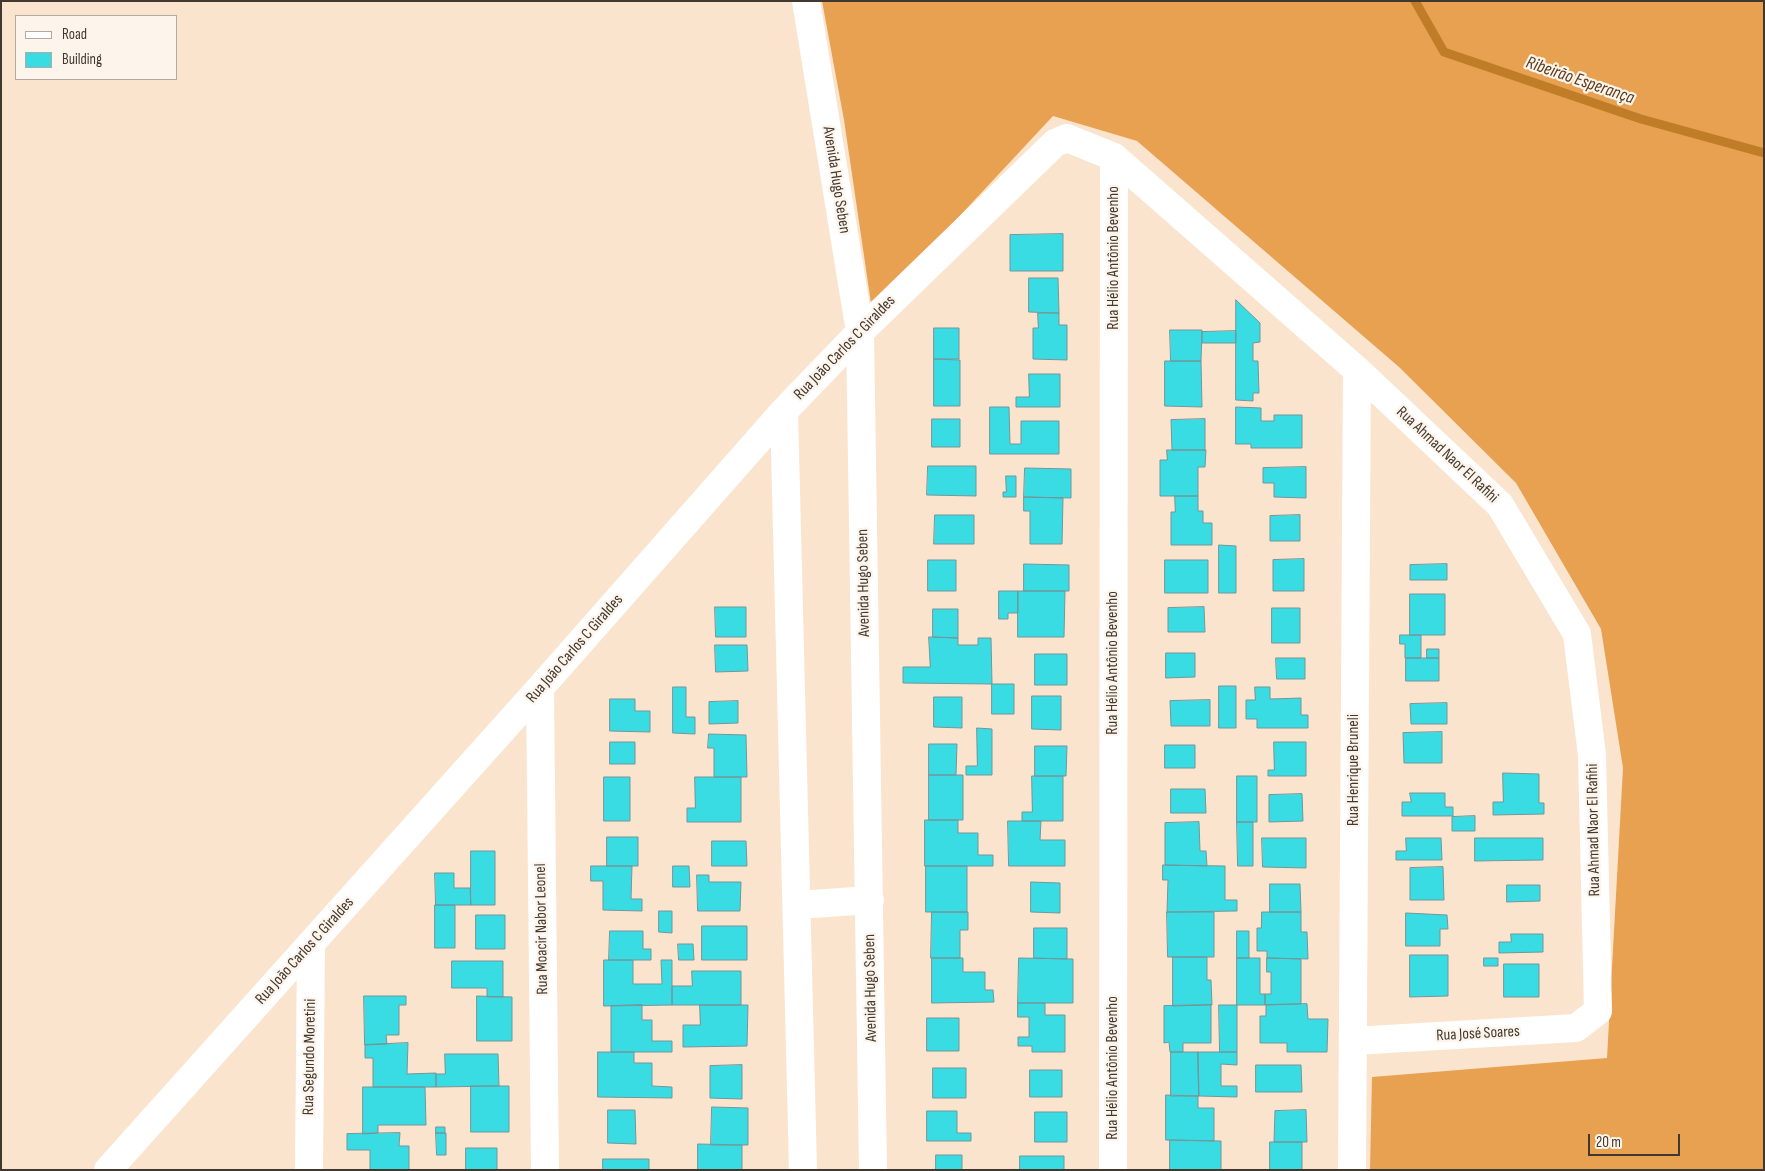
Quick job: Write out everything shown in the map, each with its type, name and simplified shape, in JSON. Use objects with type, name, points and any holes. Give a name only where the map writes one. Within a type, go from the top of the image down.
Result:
[{"type":"street","name":"Avenida Hugo Seben","points":[[806,1],[860,332],[873,1170]]},
{"type":"street","name":"Rua Ahmad Naor El Rafihi","points":[[1055,143],[1068,138],[1114,157],[1357,370],[1500,505],[1577,634],[1592,755],[1598,1011]]},
{"type":"street","name":"Rua João Carlos C Giraldes","points":[[108,1170],[540,688],[784,412],[860,332],[1055,143]]},
{"type":"street","name":"Rua Hélio Antônio Bevenho","points":[[1113,1170],[1114,157]]},
{"type":"street","name":"Rua Henrique Bruneli","points":[[1352,1170],[1357,370]]},
{"type":"street","points":[[784,412],[803,1170]]},
{"type":"street","name":"Rua Moacir Nabor Leonel","points":[[540,688],[545,1170]]},
{"type":"street","points":[[797,905],[870,900]]},
{"type":"street","name":"Rua Segundo Moretini","points":[[309,1170],[311,944]]},
{"type":"street","name":"Rua José Soares","points":[[1352,1041],[1576,1028],[1598,1011]]},
{"type":"shaded area","points":[[822,1],[1764,1],[1764,1170],[1370,1170],[1372,1077],[1607,1058],[1623,768],[1601,629],[1516,483],[1399,367],[1137,141],[1053,116],[872,310],[844,120]]},
{"type":"building","points":[[1063,234],[1063,271],[1010,271],[1010,235]]},
{"type":"building","points":[[1029,278],[1058,278],[1059,313],[1029,312]]},
{"type":"building","points":[[1236,300],[1260,323],[1260,342],[1253,343],[1253,361],[1258,361],[1259,393],[1253,393],[1253,401],[1236,400]]},
{"type":"building","points":[[1038,313],[1059,313],[1059,325],[1067,325],[1067,360],[1033,359],[1033,328],[1038,328]]},
{"type":"building","points":[[934,328],[959,328],[959,359],[934,359]]},
{"type":"building","points":[[1170,330],[1202,330],[1201,361],[1171,361]]},
{"type":"building","points":[[1236,331],[1236,343],[1202,343],[1202,332]]},
{"type":"building","points":[[934,359],[960,360],[960,406],[934,406]]},
{"type":"building","points":[[1165,361],[1201,361],[1202,407],[1165,406]]},
{"type":"building","points":[[1029,374],[1060,374],[1060,407],[1016,407],[1016,397],[1029,397]]},
{"type":"building","points":[[990,407],[1009,407],[1010,444],[1021,444],[1021,421],[1059,421],[1059,454],[990,454]]},
{"type":"building","points":[[1236,407],[1261,408],[1261,421],[1274,421],[1274,415],[1302,415],[1302,448],[1251,448],[1251,444],[1236,444]]},
{"type":"building","points":[[932,419],[960,419],[960,447],[932,447]]},
{"type":"building","points":[[1205,419],[1205,450],[1172,450],[1171,420]]},
{"type":"building","points":[[1167,450],[1206,450],[1205,467],[1198,467],[1198,496],[1160,496],[1160,460],[1167,460]]},
{"type":"building","points":[[928,466],[976,466],[976,496],[927,495]]},
{"type":"building","points":[[1306,467],[1306,498],[1274,497],[1274,483],[1263,483],[1263,468]]},
{"type":"building","points":[[1025,468],[1071,469],[1071,498],[1024,497]]},
{"type":"building","points":[[1006,476],[1016,476],[1016,497],[1003,497],[1003,492],[1006,492]]},
{"type":"building","points":[[1175,496],[1198,496],[1198,511],[1203,511],[1203,523],[1212,523],[1212,545],[1171,545],[1171,512],[1175,512]]},
{"type":"building","points":[[1024,497],[1063,498],[1062,544],[1030,544],[1030,511],[1024,511]]},
{"type":"building","points":[[935,515],[974,515],[974,544],[934,544]]},
{"type":"building","points":[[1300,515],[1300,541],[1270,541],[1270,516]]},
{"type":"building","points":[[1219,545],[1236,546],[1236,593],[1219,593]]},
{"type":"building","points":[[1304,559],[1304,591],[1273,591],[1273,560]]},
{"type":"building","points":[[928,560],[956,560],[956,591],[928,591]]},
{"type":"building","points":[[1165,560],[1208,560],[1208,593],[1165,593]]},
{"type":"building","points":[[1024,564],[1069,565],[1069,591],[1024,591]]},
{"type":"building","points":[[1447,564],[1447,580],[1410,580],[1410,565]]},
{"type":"building","points":[[999,591],[1018,591],[1018,613],[1008,613],[1008,619],[999,619]]},
{"type":"building","points":[[1018,591],[1065,591],[1064,637],[1018,637]]},
{"type":"building","points":[[1410,594],[1445,594],[1445,635],[1410,635]]},
{"type":"building","points":[[715,607],[746,607],[746,637],[716,637]]},
{"type":"building","points":[[1204,607],[1205,632],[1168,632],[1168,608]]},
{"type":"building","points":[[1272,608],[1300,608],[1300,643],[1272,643]]},
{"type":"building","points":[[933,609],[958,609],[958,638],[933,637]]},
{"type":"building","points":[[1400,635],[1421,635],[1421,658],[1405,658],[1405,644],[1400,644]]},
{"type":"building","points":[[929,637],[958,638],[958,645],[978,645],[978,638],[991,638],[992,684],[903,683],[903,667],[930,667]]},
{"type":"building","points":[[715,645],[747,645],[748,671],[716,672]]},
{"type":"building","points":[[1427,649],[1439,649],[1439,658],[1427,658]]},
{"type":"building","points":[[1166,653],[1195,653],[1195,677],[1166,678]]},
{"type":"building","points":[[1035,654],[1067,654],[1067,685],[1035,685]]},
{"type":"building","points":[[1276,658],[1305,658],[1305,679],[1277,679]]},
{"type":"building","points":[[1406,658],[1439,658],[1439,681],[1406,681]]},
{"type":"building","points":[[992,684],[1014,684],[1014,714],[992,714]]},
{"type":"building","points":[[1219,686],[1236,686],[1236,728],[1219,728]]},
{"type":"building","points":[[673,687],[686,687],[686,717],[695,717],[695,734],[673,733]]},
{"type":"building","points":[[1255,687],[1270,687],[1270,699],[1301,698],[1301,715],[1308,715],[1308,728],[1257,728],[1257,719],[1246,719],[1246,700],[1255,700]]},
{"type":"building","points":[[1032,696],[1061,696],[1061,730],[1032,729]]},
{"type":"building","points":[[934,697],[962,697],[962,728],[934,727]]},
{"type":"building","points":[[610,699],[635,699],[635,711],[650,711],[650,732],[610,731]]},
{"type":"building","points":[[1210,700],[1210,726],[1171,726],[1170,701]]},
{"type":"building","points":[[738,701],[738,723],[709,724],[709,702]]},
{"type":"building","points":[[1447,703],[1447,724],[1411,724],[1410,704]]},
{"type":"building","points":[[977,728],[992,729],[992,775],[966,775],[966,766],[977,766]]},
{"type":"building","points":[[1442,732],[1442,763],[1404,763],[1403,733]]},
{"type":"building","points":[[709,734],[746,735],[747,777],[714,777],[714,748],[708,748]]},
{"type":"building","points":[[610,742],[635,742],[635,764],[610,764]]},
{"type":"building","points":[[1274,742],[1306,742],[1306,776],[1268,776],[1268,770],[1274,770]]},
{"type":"building","points":[[929,744],[957,744],[956,775],[929,775]]},
{"type":"building","points":[[1165,745],[1195,745],[1195,768],[1165,768]]},
{"type":"building","points":[[1035,746],[1067,746],[1066,776],[1035,776]]},
{"type":"building","points":[[1503,773],[1539,774],[1539,803],[1544,803],[1544,814],[1493,815],[1493,802],[1503,802]]},
{"type":"building","points":[[929,775],[963,775],[963,820],[929,820]]},
{"type":"building","points":[[1032,776],[1063,776],[1063,821],[1022,821],[1022,812],[1032,812]]},
{"type":"building","points":[[1237,776],[1257,776],[1257,822],[1237,822]]},
{"type":"building","points":[[604,777],[630,777],[630,821],[604,821]]},
{"type":"building","points":[[695,777],[741,777],[741,822],[687,822],[687,808],[695,808]]},
{"type":"building","points":[[1171,789],[1205,789],[1206,813],[1171,813]]},
{"type":"building","points":[[1410,793],[1445,793],[1445,807],[1453,807],[1453,816],[1402,816],[1402,802],[1411,802]]},
{"type":"building","points":[[1302,794],[1303,821],[1269,822],[1269,795]]},
{"type":"building","points":[[1475,816],[1475,831],[1452,831],[1452,817]]},
{"type":"building","points":[[925,820],[958,820],[958,833],[978,833],[978,855],[993,855],[993,866],[925,866]]},
{"type":"building","points":[[1008,821],[1041,821],[1040,840],[1065,840],[1065,866],[1009,866]]},
{"type":"building","points":[[1199,822],[1200,851],[1206,851],[1207,866],[1165,865],[1165,823]]},
{"type":"building","points":[[1237,822],[1253,822],[1253,866],[1238,866]]},
{"type":"building","points":[[607,837],[638,837],[638,866],[607,866]]},
{"type":"building","points":[[1262,838],[1306,838],[1306,868],[1263,867]]},
{"type":"building","points":[[1406,838],[1441,838],[1442,860],[1396,860],[1396,851],[1406,851]]},
{"type":"building","points":[[1475,838],[1543,838],[1543,860],[1475,861]]},
{"type":"building","points":[[712,841],[746,841],[747,866],[712,866]]},
{"type":"building","points":[[471,851],[495,851],[495,905],[471,905]]},
{"type":"building","points":[[1163,865],[1225,866],[1225,900],[1237,900],[1237,911],[1167,912],[1168,880],[1163,880]]},
{"type":"building","points":[[591,866],[632,866],[631,899],[642,899],[642,911],[603,910],[603,881],[591,881]]},
{"type":"building","points":[[673,866],[689,866],[690,887],[673,887]]},
{"type":"building","points":[[926,866],[967,866],[967,912],[926,912]]},
{"type":"building","points":[[1443,867],[1444,900],[1410,900],[1410,868]]},
{"type":"building","points":[[435,873],[454,873],[454,888],[470,888],[471,905],[436,905]]},
{"type":"building","points":[[697,875],[709,875],[709,882],[741,882],[740,911],[698,911]]},
{"type":"building","points":[[1031,882],[1060,883],[1060,913],[1031,912]]},
{"type":"building","points":[[1270,884],[1300,884],[1301,912],[1270,912]]},
{"type":"building","points":[[1507,885],[1540,885],[1540,901],[1507,902]]},
{"type":"building","points":[[435,905],[455,905],[455,948],[435,948]]},
{"type":"building","points":[[659,911],[672,911],[672,933],[659,932]]},
{"type":"building","points":[[932,912],[968,912],[968,930],[960,930],[960,958],[931,958]]},
{"type":"building","points":[[1167,912],[1214,912],[1214,957],[1168,957]]},
{"type":"building","points":[[1262,912],[1301,912],[1301,932],[1307,932],[1308,959],[1267,958],[1267,951],[1257,951],[1257,928],[1261,928]]},
{"type":"building","points":[[1406,913],[1447,915],[1448,929],[1440,929],[1440,946],[1406,946]]},
{"type":"building","points":[[476,915],[505,915],[505,949],[476,949]]},
{"type":"building","points":[[702,926],[747,926],[747,960],[702,960]]},
{"type":"building","points":[[1034,928],[1067,928],[1067,959],[1034,958]]},
{"type":"building","points":[[610,931],[643,931],[643,949],[651,949],[651,960],[609,960]]},
{"type":"building","points":[[1237,931],[1249,931],[1249,958],[1237,958]]},
{"type":"building","points":[[1511,934],[1543,934],[1543,952],[1499,953],[1499,942],[1511,942]]},
{"type":"building","points":[[678,944],[693,944],[694,960],[679,960]]},
{"type":"building","points":[[1410,955],[1448,955],[1448,996],[1410,997]]},
{"type":"building","points":[[1173,957],[1207,957],[1207,980],[1211,980],[1212,1005],[1173,1006]]},
{"type":"building","points":[[932,958],[963,958],[963,972],[985,972],[985,990],[993,990],[994,1002],[932,1003]]},
{"type":"building","points":[[1019,958],[1073,959],[1073,1003],[1018,1003]]},
{"type":"building","points":[[1237,958],[1260,958],[1260,994],[1265,994],[1265,1005],[1237,1005]]},
{"type":"building","points":[[1267,958],[1301,959],[1301,1004],[1265,1005],[1265,994],[1271,994],[1271,972],[1267,972]]},
{"type":"building","points":[[1484,958],[1498,958],[1498,966],[1484,966]]},
{"type":"building","points":[[604,960],[633,960],[633,984],[662,984],[661,960],[672,960],[672,1005],[604,1006]]},
{"type":"building","points":[[452,961],[503,961],[503,997],[487,997],[487,988],[452,988]]},
{"type":"building","points":[[1504,964],[1539,964],[1539,997],[1504,997]]},
{"type":"building","points":[[692,971],[741,971],[741,1005],[672,1005],[672,986],[692,986]]},
{"type":"building","points":[[364,996],[406,996],[406,1005],[399,1005],[399,1035],[386,1035],[387,1044],[365,1045]]},
{"type":"building","points":[[477,996],[512,997],[512,1041],[477,1041]]},
{"type":"building","points":[[1018,1003],[1045,1003],[1045,1015],[1065,1015],[1065,1052],[1032,1052],[1032,1046],[1018,1046],[1018,1037],[1029,1037],[1029,1017],[1018,1017]]},
{"type":"building","points":[[1307,1004],[1308,1019],[1328,1019],[1327,1052],[1287,1052],[1287,1043],[1260,1043],[1260,1016],[1266,1016],[1266,1005]]},
{"type":"building","points":[[642,1005],[642,1020],[652,1020],[652,1041],[672,1041],[672,1052],[611,1052],[611,1006]]},
{"type":"building","points":[[700,1005],[748,1005],[747,1046],[683,1047],[683,1025],[700,1025]]},
{"type":"building","points":[[1211,1005],[1211,1043],[1183,1043],[1183,1052],[1170,1052],[1169,1042],[1164,1043],[1164,1006]]},
{"type":"building","points":[[1219,1005],[1237,1005],[1237,1052],[1220,1052]]},
{"type":"building","points":[[927,1018],[959,1018],[959,1051],[927,1051]]},
{"type":"building","points":[[408,1043],[407,1074],[436,1073],[436,1087],[373,1087],[373,1058],[365,1058],[365,1045]]},
{"type":"building","points":[[598,1052],[634,1052],[634,1063],[652,1063],[652,1086],[672,1087],[672,1098],[598,1097]]},
{"type":"building","points":[[1171,1052],[1198,1052],[1199,1096],[1171,1096]]},
{"type":"building","points":[[1198,1052],[1237,1052],[1237,1065],[1221,1064],[1221,1086],[1237,1086],[1237,1097],[1199,1096]]},
{"type":"building","points":[[445,1054],[498,1054],[499,1086],[436,1087],[436,1074],[445,1074]]},
{"type":"building","points":[[742,1065],[742,1099],[710,1098],[710,1066]]},
{"type":"building","points":[[1256,1065],[1301,1065],[1302,1092],[1256,1092]]},
{"type":"building","points":[[933,1068],[966,1068],[966,1098],[933,1098]]},
{"type":"building","points":[[1030,1070],[1062,1070],[1062,1097],[1030,1097]]},
{"type":"building","points":[[471,1086],[509,1086],[509,1132],[471,1132]]},
{"type":"building","points":[[363,1087],[425,1087],[426,1125],[378,1125],[378,1133],[363,1134]]},
{"type":"building","points":[[1166,1095],[1198,1096],[1198,1108],[1214,1108],[1214,1141],[1166,1140]]},
{"type":"building","points":[[712,1107],[748,1108],[748,1145],[711,1145]]},
{"type":"building","points":[[608,1110],[635,1110],[636,1144],[608,1143]]},
{"type":"building","points":[[1306,1110],[1307,1142],[1274,1142],[1275,1111]]},
{"type":"building","points":[[927,1111],[957,1111],[957,1133],[971,1133],[971,1141],[927,1141]]},
{"type":"building","points":[[1035,1112],[1067,1112],[1067,1142],[1035,1142]]},
{"type":"building","points":[[436,1127],[445,1127],[445,1133],[436,1133]]},
{"type":"building","points":[[400,1133],[399,1146],[409,1146],[409,1170],[370,1170],[370,1150],[347,1150],[347,1134]]},
{"type":"building","points":[[436,1133],[446,1133],[446,1155],[437,1155]]},
{"type":"building","points":[[1170,1140],[1221,1141],[1221,1170],[1170,1170]]},
{"type":"building","points":[[1270,1142],[1302,1142],[1302,1170],[1270,1170]]},
{"type":"building","points":[[698,1144],[742,1145],[742,1170],[698,1170]]},
{"type":"building","points":[[466,1148],[497,1148],[497,1170],[466,1170]]},
{"type":"building","points":[[936,1155],[962,1155],[962,1170],[936,1170]]},
{"type":"building","points":[[1020,1156],[1064,1156],[1064,1170],[1020,1170]]},
{"type":"building","points":[[603,1159],[649,1159],[649,1170],[603,1170]]},
{"type":"waterway","name":"Ribeirão Esperança","points":[[1415,1],[1444,52],[1641,119],[1764,153]]}]
